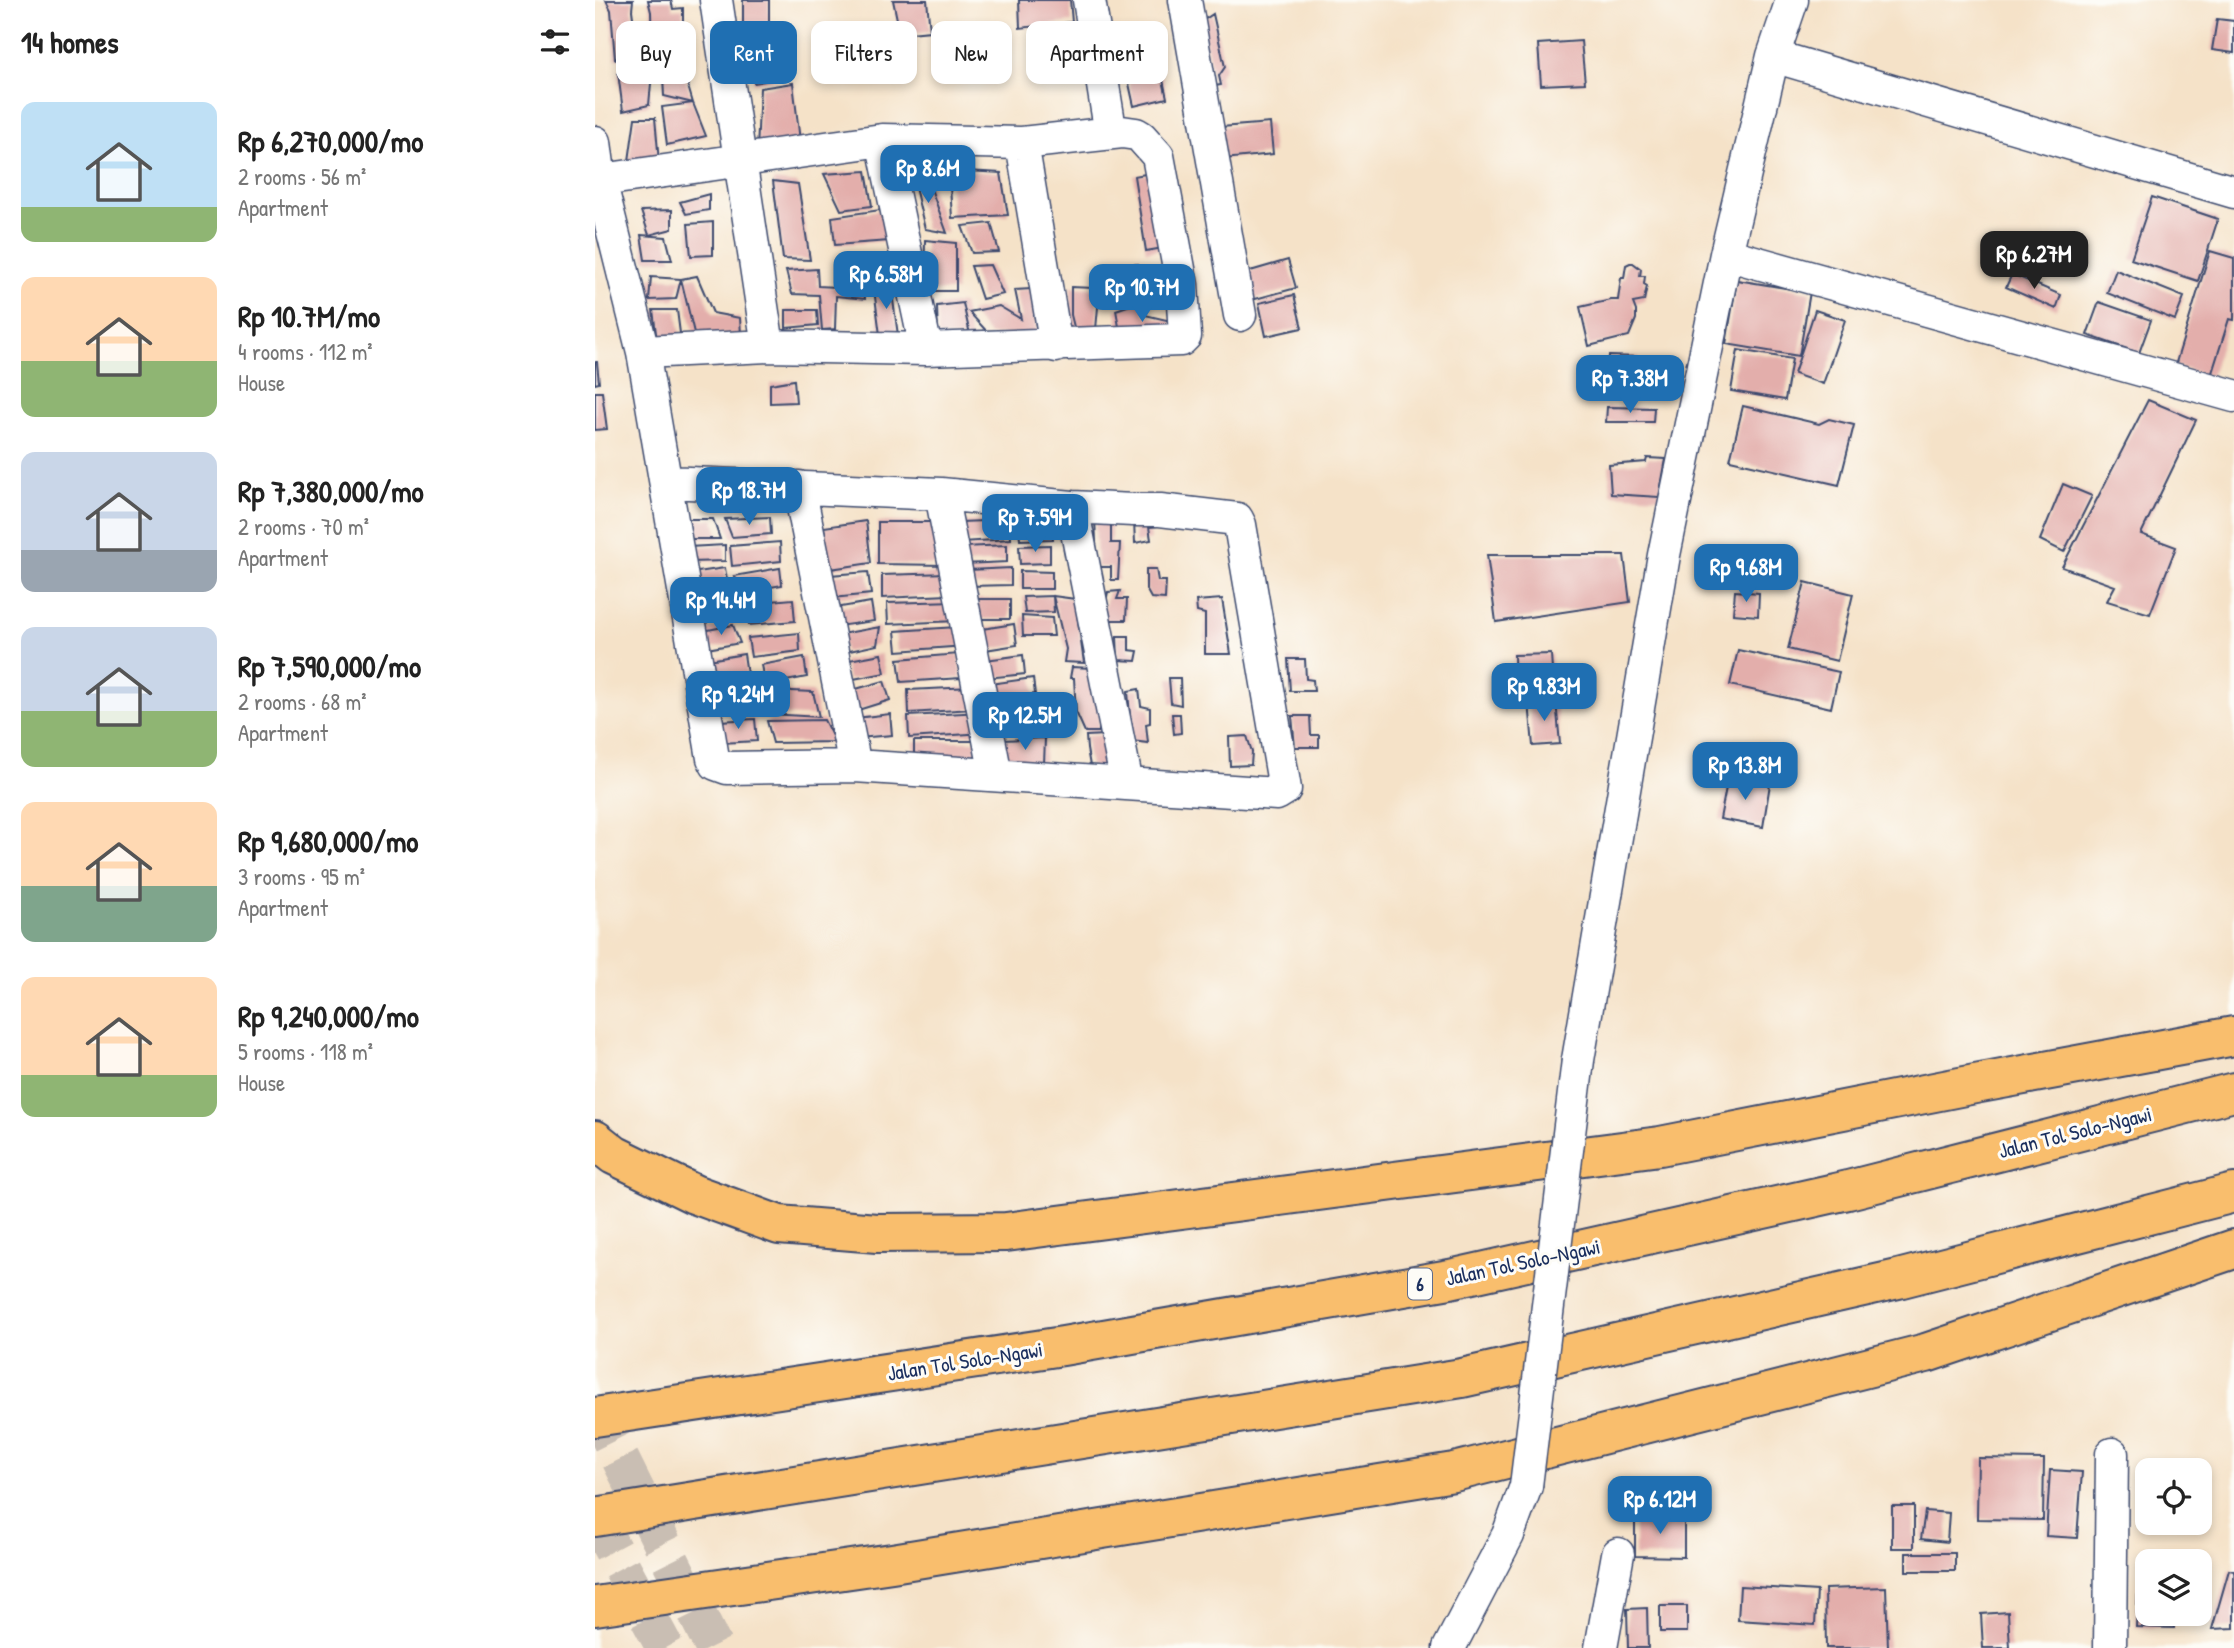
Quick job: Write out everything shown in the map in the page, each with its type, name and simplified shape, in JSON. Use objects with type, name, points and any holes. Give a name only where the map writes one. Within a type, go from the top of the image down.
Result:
[{"type":"highway","points":[[595,1140],[614,1155],[694,1194],[779,1225],[877,1233],[1006,1232],[1660,1146],[2234,1036]]},
{"type":"highway","name":"Jalan Tol Solo–Ngawi","points":[[595,1417],[1063,1346],[1450,1279],[1848,1190],[2234,1092]]},
{"type":"highway","points":[[595,1517],[1462,1378],[1898,1279],[2234,1193]]},
{"type":"highway","points":[[595,1606],[906,1561],[1454,1472],[1926,1353],[2234,1250]]},
{"type":"street","points":[[716,0],[768,346]]},
{"type":"street","points":[[1089,0],[1108,116]]},
{"type":"street","points":[[1185,0],[1240,315]]},
{"type":"street","points":[[1449,1648],[1508,1535],[1526,1486],[1578,1060],[1664,555],[1726,254],[1773,56],[1792,0]]},
{"type":"street","points":[[1773,56],[2234,192]]},
{"type":"street","points":[[598,181],[882,140],[1022,143],[1122,132],[1136,134],[1147,142],[1158,156],[1182,285],[1185,336],[1181,340],[926,349],[768,346],[643,352]]},
{"type":"street","points":[[882,140],[926,349]]},
{"type":"street","points":[[595,142],[598,181],[643,352],[713,758],[716,764],[727,768],[855,766],[1277,794],[1285,789],[1237,519],[1230,516],[1160,510],[941,495],[666,482]]},
{"type":"street","points":[[1022,143],[1056,346]]},
{"type":"street","points":[[1726,254],[2234,396]]},
{"type":"street","points":[[799,487],[855,766]]},
{"type":"street","points":[[941,495],[996,775]]},
{"type":"street","points":[[1072,506],[1127,784]]},
{"type":"street","points":[[2110,1648],[2112,1454]]},
{"type":"street","points":[[1601,1648],[1618,1554]]},
{"type":"building","points":[[606,0],[633,0],[633,21],[616,21],[615,59],[611,10]]},
{"type":"building","points":[[648,0],[671,0],[673,9],[683,8],[683,21],[651,21]]},
{"type":"building","points":[[743,0],[769,0],[769,21],[743,21]]},
{"type":"building","points":[[893,0],[927,0],[930,31],[917,32],[917,21],[897,21]]},
{"type":"building","points":[[1019,0],[1070,0],[1072,21],[1026,21],[1026,27],[1020,28]]},
{"type":"building","points":[[1213,14],[1225,67],[1219,76],[1221,85],[1215,86],[1201,22]]},
{"type":"building","points":[[2217,19],[2234,21],[2234,53],[2212,50]]},
{"type":"building","points":[[1581,41],[1585,83],[1541,85],[1538,44]]},
{"type":"building","points":[[619,84],[651,84],[649,105],[623,111]]},
{"type":"building","points":[[663,84],[687,84],[693,103],[664,96]]},
{"type":"building","points":[[793,84],[800,141],[757,150],[760,88]]},
{"type":"building","points":[[1129,84],[1164,84],[1167,98],[1134,106]]},
{"type":"building","points":[[693,103],[706,136],[667,145],[662,107]]},
{"type":"building","points":[[635,118],[655,118],[659,162],[628,168]]},
{"type":"building","points":[[1270,123],[1273,154],[1224,159],[1221,127]]},
{"type":"building","points":[[949,170],[1001,173],[1008,215],[952,218]]},
{"type":"building","points":[[866,171],[872,206],[841,210],[824,174]]},
{"type":"building","points":[[1157,172],[1169,247],[1146,251],[1134,176]]},
{"type":"building","points":[[912,175],[926,175],[947,233],[925,229]]},
{"type":"building","points":[[773,181],[798,184],[810,260],[783,259]]},
{"type":"building","points":[[709,194],[709,210],[686,214],[680,202]]},
{"type":"building","points":[[2152,197],[2218,219],[2198,281],[2131,259]]},
{"type":"building","points":[[672,210],[672,229],[649,235],[641,211]]},
{"type":"building","points":[[880,210],[889,241],[835,245],[832,217]]},
{"type":"building","points":[[713,222],[713,255],[691,256],[688,224]]},
{"type":"building","points":[[991,223],[999,252],[972,253],[962,226]]},
{"type":"building","points":[[641,235],[666,237],[672,260],[645,260]]},
{"type":"building","points":[[925,240],[956,243],[956,291],[924,291]]},
{"type":"building","points":[[2210,251],[2234,258],[2234,320],[2229,319],[2211,376],[2175,366]]},
{"type":"building","points":[[836,259],[861,259],[865,299],[836,296],[835,329],[822,330],[819,295],[792,294],[786,271],[817,269],[818,286],[836,287]]},
{"type":"building","points":[[1288,260],[1296,288],[1248,301],[1240,274]]},
{"type":"building","points":[[1630,263],[1641,269],[1640,276],[1645,276],[1644,284],[1647,286],[1644,301],[1633,303],[1636,319],[1629,336],[1589,346],[1580,307],[1618,300],[1621,278],[1624,278],[1626,265]]},
{"type":"building","points":[[1138,264],[1138,291],[1117,299],[1117,266]]},
{"type":"building","points":[[990,265],[1003,294],[982,299],[971,266]]},
{"type":"building","points":[[2116,270],[2184,297],[2175,320],[2107,293]]},
{"type":"building","points":[[2012,274],[2061,295],[2056,309],[2006,287]]},
{"type":"building","points":[[697,276],[713,313],[740,318],[741,335],[694,333],[681,279]]},
{"type":"building","points":[[651,277],[681,279],[676,299],[649,300]]},
{"type":"building","points":[[1737,280],[1810,292],[1799,356],[1726,344]]},
{"type":"building","points":[[891,286],[898,335],[880,335],[874,289]]},
{"type":"building","points":[[1071,287],[1093,288],[1098,307],[1096,329],[1076,335],[1071,315]]},
{"type":"building","points":[[1031,289],[1037,334],[990,335],[969,312],[999,306],[1021,319],[1015,290]]},
{"type":"building","points":[[1294,295],[1302,328],[1266,336],[1259,303]]},
{"type":"building","points":[[1142,301],[1145,315],[1171,321],[1171,339],[1121,338],[1116,310]]},
{"type":"building","points":[[2099,302],[2151,320],[2139,353],[2087,335]]},
{"type":"building","points":[[963,303],[971,339],[938,336],[937,306]]},
{"type":"building","points":[[653,310],[677,310],[681,341],[657,341]]},
{"type":"building","points":[[786,310],[817,310],[818,325],[786,328]]},
{"type":"building","points":[[1815,310],[1845,320],[1823,384],[1794,374]]},
{"type":"building","points":[[1738,350],[1792,359],[1785,400],[1731,391]]},
{"type":"building","points":[[1609,356],[1639,357],[1639,365],[1608,365]]},
{"type":"building","points":[[595,362],[599,383],[595,384]]},
{"type":"building","points":[[794,380],[796,402],[770,403],[770,384]]},
{"type":"building","points":[[595,392],[602,392],[607,429],[595,430]]},
{"type":"building","points":[[2148,400],[2196,420],[2141,534],[2176,547],[2150,614],[2107,601],[2115,586],[2062,567]]},
{"type":"building","points":[[1743,406],[1819,424],[1829,419],[1854,425],[1839,485],[1730,460]]},
{"type":"building","points":[[1607,407],[1654,408],[1653,422],[1606,422]]},
{"type":"building","points":[[1647,458],[1666,459],[1659,497],[1611,494],[1609,465],[1646,462]]},
{"type":"building","points":[[2063,484],[2092,496],[2064,552],[2040,540]]},
{"type":"building","points":[[770,517],[771,534],[732,537],[725,519]]},
{"type":"building","points":[[1095,517],[1111,518],[1111,543],[1120,543],[1118,580],[1111,580],[1111,567],[1097,567]]},
{"type":"building","points":[[682,519],[713,519],[720,539],[682,539]]},
{"type":"building","points":[[1010,520],[1011,539],[961,542],[960,522]]},
{"type":"building","points":[[866,521],[871,563],[830,569],[824,527]]},
{"type":"building","points":[[1134,521],[1158,526],[1149,527],[1151,540],[1135,543]]},
{"type":"building","points":[[878,522],[946,522],[945,565],[878,564]]},
{"type":"building","points":[[1052,524],[1053,539],[1020,540],[1019,526]]},
{"type":"building","points":[[780,542],[781,561],[732,566],[730,546]]},
{"type":"building","points":[[725,545],[725,561],[689,562],[688,547]]},
{"type":"building","points":[[1007,545],[1007,562],[964,564],[963,547]]},
{"type":"building","points":[[1050,545],[1050,563],[1020,564],[1019,546]]},
{"type":"building","points":[[1487,555],[1624,555],[1630,602],[1496,622]]},
{"type":"building","points":[[1730,561],[1780,572],[1776,588],[1726,577]]},
{"type":"building","points":[[725,568],[728,586],[694,592],[691,573]]},
{"type":"building","points":[[780,568],[782,585],[742,592],[734,576]]},
{"type":"building","points":[[1011,568],[1011,585],[969,586],[968,570]]},
{"type":"building","points":[[1146,569],[1156,569],[1158,581],[1166,581],[1165,599],[1151,598],[1146,589]]},
{"type":"building","points":[[1020,571],[1052,572],[1052,589],[1020,589]]},
{"type":"building","points":[[868,572],[871,594],[833,598],[830,575]]},
{"type":"building","points":[[949,573],[949,595],[882,598],[882,575]]},
{"type":"building","points":[[1805,582],[1853,594],[1837,661],[1788,649]]},
{"type":"building","points":[[1120,591],[1117,599],[1127,599],[1126,620],[1102,620],[1108,592]]},
{"type":"building","points":[[1735,591],[1759,593],[1758,616],[1733,614]]},
{"type":"building","points":[[730,595],[735,615],[704,621],[700,600]]},
{"type":"building","points":[[1053,596],[1054,612],[1025,613],[1023,597]]},
{"type":"building","points":[[1053,596],[1075,599],[1084,663],[1064,662],[1066,649]]},
{"type":"building","points":[[793,599],[795,621],[749,625],[747,603]]},
{"type":"building","points":[[978,599],[1010,599],[1010,619],[978,619]]},
{"type":"building","points":[[1222,599],[1231,654],[1205,654],[1205,614],[1197,612],[1196,601]]},
{"type":"building","points":[[956,601],[957,621],[888,624],[887,603]]},
{"type":"building","points":[[871,602],[874,621],[838,626],[835,608]]},
{"type":"building","points":[[1022,616],[1052,618],[1054,636],[1023,636]]},
{"type":"building","points":[[1014,624],[1017,645],[985,650],[982,629]]},
{"type":"building","points":[[733,625],[740,643],[707,649],[703,631]]},
{"type":"building","points":[[880,627],[877,645],[845,652],[841,634]]},
{"type":"building","points":[[957,627],[965,646],[897,651],[895,631]]},
{"type":"building","points":[[799,633],[800,651],[751,657],[748,638]]},
{"type":"building","points":[[1117,636],[1129,636],[1129,650],[1138,651],[1136,661],[1118,660]]},
{"type":"building","points":[[1738,650],[1839,672],[1831,708],[1730,685]]},
{"type":"building","points":[[744,654],[747,674],[712,679],[709,660]]},
{"type":"building","points":[[881,654],[885,673],[848,680],[844,661]]},
{"type":"building","points":[[959,654],[961,678],[901,682],[898,659]]},
{"type":"building","points":[[1551,654],[1553,685],[1515,686],[1514,655]]},
{"type":"building","points":[[1023,655],[1025,674],[987,678],[985,660]]},
{"type":"building","points":[[804,657],[807,677],[765,685],[761,665]]},
{"type":"building","points":[[1288,659],[1305,659],[1306,679],[1313,680],[1314,691],[1290,691]]},
{"type":"building","points":[[1072,667],[1091,668],[1100,705],[1099,732],[1085,732],[1076,712],[1074,678],[1070,678]]},
{"type":"building","points":[[1033,678],[1035,694],[992,699],[990,684]]},
{"type":"building","points":[[1169,678],[1180,678],[1181,705],[1171,703]]},
{"type":"building","points":[[884,681],[890,700],[855,711],[849,691]]},
{"type":"building","points":[[755,685],[756,707],[715,709],[713,687]]},
{"type":"building","points":[[972,687],[973,709],[909,713],[908,690]]},
{"type":"building","points":[[1139,689],[1141,706],[1150,708],[1150,723],[1146,724],[1148,743],[1132,741],[1128,691]]},
{"type":"building","points":[[769,690],[813,692],[819,717],[769,714]]},
{"type":"building","points":[[1038,698],[1042,723],[1000,730],[996,705]]},
{"type":"building","points":[[1556,701],[1560,744],[1533,746],[1529,702]]},
{"type":"building","points":[[982,712],[984,733],[909,738],[908,716]]},
{"type":"building","points":[[890,714],[892,735],[858,738],[856,718]]},
{"type":"building","points":[[1172,714],[1180,714],[1181,733],[1174,734]]},
{"type":"building","points":[[1292,716],[1310,716],[1311,735],[1319,735],[1319,747],[1295,747]]},
{"type":"building","points":[[755,719],[757,741],[721,743],[719,721]]},
{"type":"building","points":[[824,720],[835,742],[773,743],[767,721]]},
{"type":"building","points":[[1105,735],[1109,770],[1090,766],[1087,749],[1086,736]]},
{"type":"building","points":[[1247,736],[1252,752],[1251,765],[1230,766],[1229,737]]},
{"type":"building","points":[[1045,738],[1044,764],[1008,769],[1003,740]]},
{"type":"building","points":[[914,741],[977,741],[976,758],[914,757]]},
{"type":"building","points":[[1728,777],[1770,784],[1763,827],[1720,819]]},
{"type":"building","points":[[1978,1458],[2044,1459],[2043,1520],[1977,1519]]},
{"type":"building","points":[[2050,1470],[2082,1472],[2077,1538],[2046,1536]]},
{"type":"building","points":[[1892,1506],[1914,1506],[1914,1548],[1892,1548]]},
{"type":"building","points":[[1925,1511],[1949,1513],[1947,1542],[1921,1539]]},
{"type":"building","points":[[1635,1515],[1684,1515],[1684,1557],[1635,1556]]},
{"type":"building","points":[[1906,1553],[1955,1553],[1955,1571],[1906,1571]]},
{"type":"building","points":[[2229,1570],[2234,1571],[2234,1628],[2212,1629]]},
{"type":"building","points":[[1740,1586],[1817,1591],[1815,1625],[1738,1620]]},
{"type":"building","points":[[1886,1587],[1888,1648],[1826,1648],[1825,1589]]},
{"type":"building","points":[[1660,1606],[1687,1606],[1687,1632],[1660,1632]]},
{"type":"building","points":[[1647,1608],[1648,1648],[1628,1648],[1627,1609]]},
{"type":"building","points":[[2008,1612],[2010,1648],[1983,1648],[1981,1614]]},
{"type":"building","points":[[2174,1626],[2174,1628],[2136,1627]]},
{"type":"tunnel","points":[[595,1408],[714,1648]]},
{"type":"tunnel","points":[[595,1517],[665,1648]]}]
